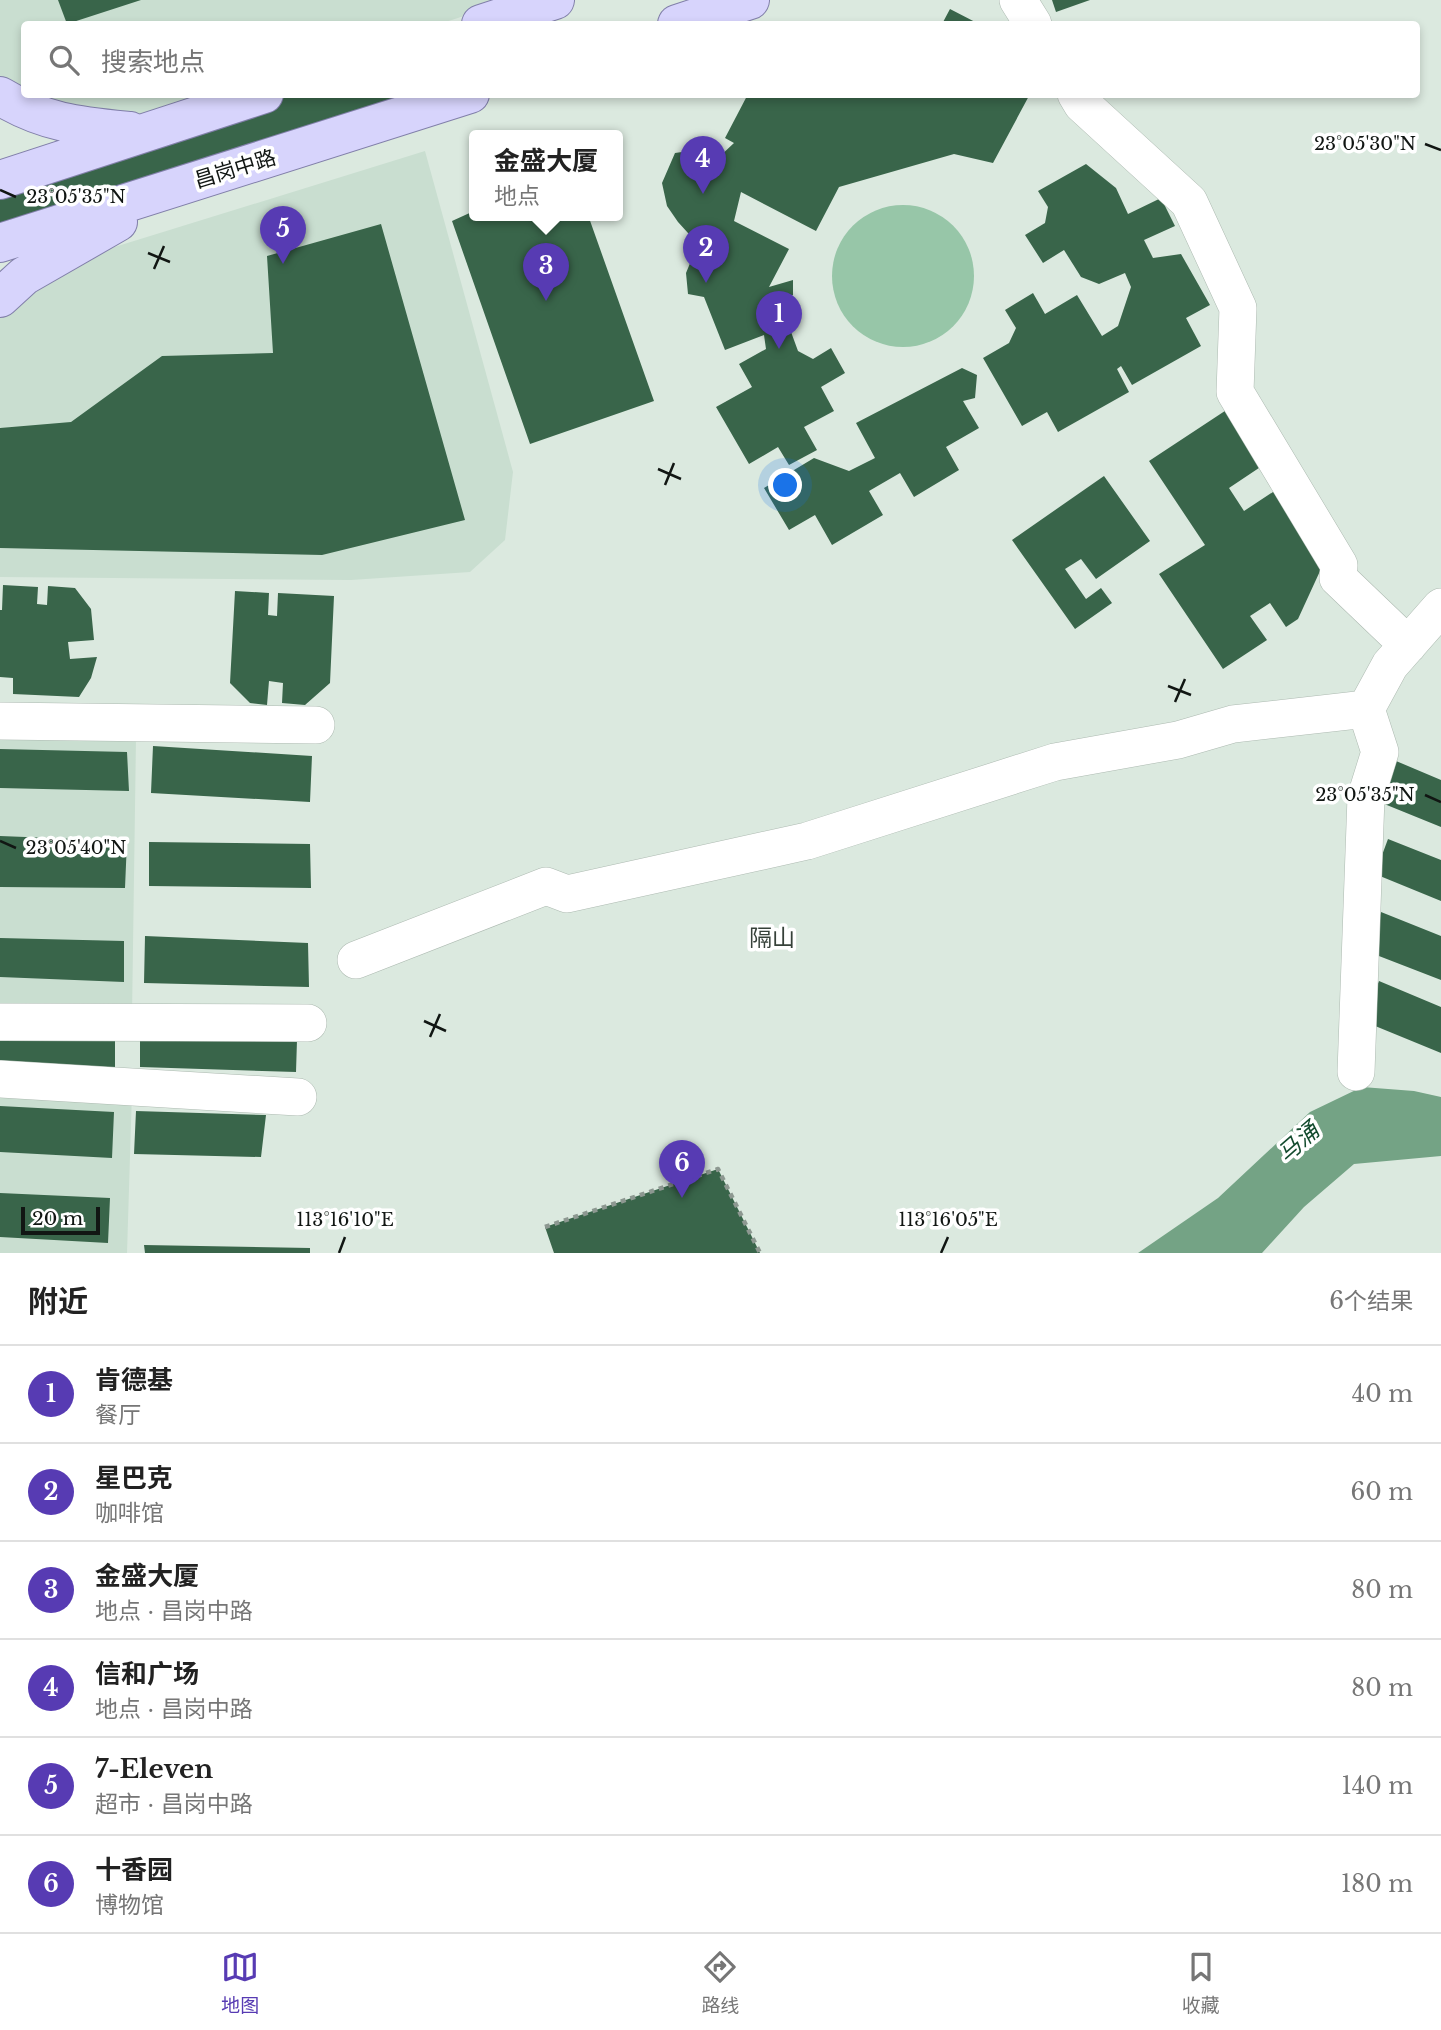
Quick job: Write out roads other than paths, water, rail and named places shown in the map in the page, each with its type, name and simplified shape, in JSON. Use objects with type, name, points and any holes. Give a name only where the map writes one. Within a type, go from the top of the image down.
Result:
[{"type":"main road","points":[[490,21],[555,0]]},
{"type":"main road","points":[[686,21],[750,0]]},
{"type":"main road","points":[[0,96],[24,111],[74,126],[146,132]]},
{"type":"main road","points":[[0,180],[252,98]]},
{"type":"main road","name":"昌岗中路","points":[[0,243],[457,98]]},
{"type":"main road","points":[[0,298],[24,276],[187,184]]},
{"type":"lane","points":[[1018,0],[1031,21]]},
{"type":"lane","points":[[1078,98],[1189,202],[1238,308],[1235,393],[1339,565],[1338,578],[1408,645]]},
{"type":"lane","points":[[1356,1072],[1366,797],[1381,752],[1366,709],[1390,665],[1441,607]]},
{"type":"lane","points":[[356,960],[546,886],[567,894],[807,841],[1055,762],[1178,740],[1233,724],[1366,709]]},
{"type":"lane","points":[[0,721],[316,725]]},
{"type":"lane","points":[[0,1022],[308,1023]]},
{"type":"lane","points":[[0,1079],[298,1097]]},
{"type":"water","name":"马涌","points":[[1362,1087],[1414,1091],[1441,1097],[1441,1156],[1354,1164],[1304,1207],[1262,1253],[1138,1253],[1218,1198],[1310,1112]]},
{"type":"place","name":"信和广场","points":[[703,194]]},
{"type":"place","name":"7-Eleven","points":[[283,264]]},
{"type":"place","name":"星巴克","points":[[706,283]]},
{"type":"place","name":"金盛大厦","points":[[546,301]]},
{"type":"place","name":"肯德基","points":[[779,349]]},
{"type":"place","name":"十香园","points":[[682,1198]]},
{"type":"district","name":"隔山","points":[[772,938]]}]
